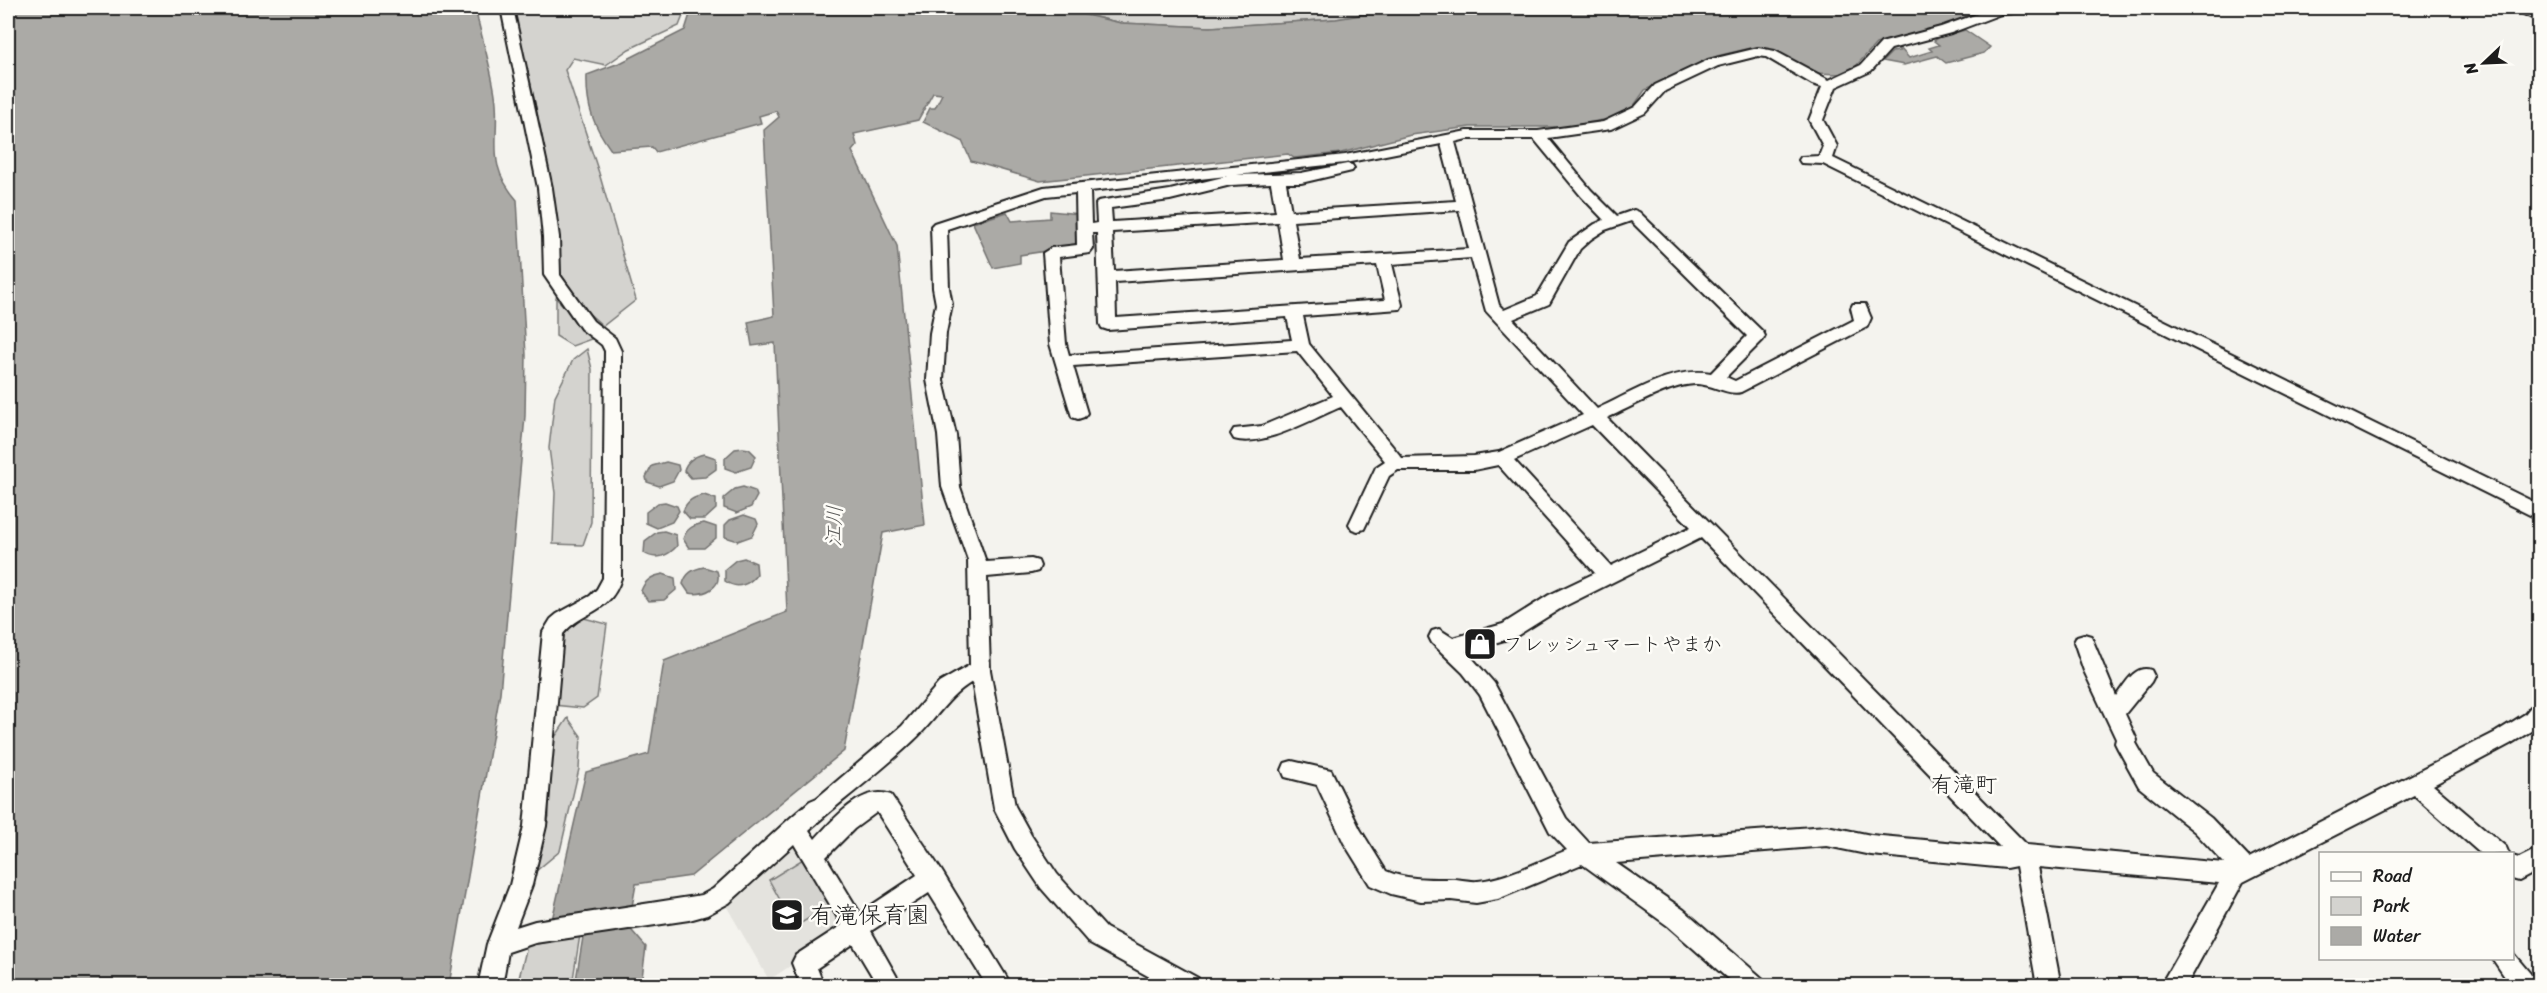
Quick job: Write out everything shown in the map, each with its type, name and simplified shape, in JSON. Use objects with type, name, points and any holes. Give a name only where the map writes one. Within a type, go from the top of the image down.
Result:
[{"type":"street","points":[[490,986],[498,944],[521,885],[535,826],[553,632],[561,622],[579,614],[598,601],[609,586],[612,578],[614,528],[613,351],[609,342],[586,325],[552,275],[551,237],[545,188],[507,8]]},
{"type":"street","points":[[1383,258],[1394,304],[1108,324],[1104,204],[1164,196],[1231,180],[1315,176],[1448,144],[1467,135],[1538,135],[1585,130],[1623,120],[1640,110],[1660,88],[1713,63],[1752,53],[1770,54],[1817,81],[1830,85],[1866,68],[1886,46],[1946,30],[1999,10],[2027,8]]},
{"type":"street","points":[[2517,8],[2540,18]]},
{"type":"street","points":[[1825,160],[1830,146],[1816,120],[1830,85]]},
{"type":"street","points":[[1538,135],[1586,193],[1614,221]]},
{"type":"street","points":[[1190,986],[1098,936],[1049,881],[1023,842],[1005,808],[980,670],[977,560],[951,487],[947,435],[936,380],[938,333],[944,304],[941,288],[939,226],[1044,192],[1345,159],[1448,144]]},
{"type":"street","points":[[1448,144],[1492,307],[1703,529],[2022,855],[2026,863],[2049,986]]},
{"type":"street","points":[[1806,160],[1825,160],[2540,513]]},
{"type":"street","points":[[1278,179],[1293,264]]},
{"type":"street","points":[[1078,412],[1058,344],[1051,253],[1085,249],[1083,188]]},
{"type":"street","points":[[1084,229],[1464,206]]},
{"type":"street","points":[[1501,318],[1543,300],[1574,246],[1600,227],[1634,215],[1757,336],[1716,378]]},
{"type":"street","points":[[1107,277],[1477,253]]},
{"type":"street","points":[[1294,311],[1301,345],[1396,463],[1404,465],[1474,463],[1502,458],[1593,415],[1677,380],[1716,378],[1735,388],[1862,323],[1863,318],[1859,308]]},
{"type":"street","points":[[1063,361],[1301,345]]},
{"type":"street","points":[[1240,434],[1264,432],[1345,398]]},
{"type":"street","points":[[1502,458],[1608,575]]},
{"type":"street","points":[[1358,524],[1382,472],[1396,463]]},
{"type":"street","points":[[1703,529],[1556,601],[1508,631],[1444,642],[1487,688],[1546,806],[1558,825],[1584,853],[1676,918],[1754,986]]},
{"type":"street","points":[[977,570],[1031,566]]},
{"type":"street","points":[[2084,642],[2088,657],[2127,740],[2125,743],[2146,780],[2165,798],[2203,825],[2241,873]]},
{"type":"street","points":[[498,944],[534,932],[688,909],[707,904],[721,896],[796,827],[908,732],[944,689],[960,677],[980,670]]},
{"type":"street","points":[[2114,713],[2144,676]]},
{"type":"street","points":[[1292,770],[1324,777],[1352,836],[1378,878],[1391,884],[1421,890],[1450,889],[1476,892],[1498,888],[1584,853],[1599,854],[1827,836],[1871,845],[2006,858],[2022,855],[2241,873],[2503,738],[2532,720],[2540,710]]},
{"type":"street","points":[[2417,784],[2496,852]]},
{"type":"street","points":[[814,855],[844,825],[877,801],[887,807],[1001,986]]},
{"type":"street","points":[[796,827],[891,986]]},
{"type":"street","points":[[2514,867],[2519,871],[2535,860],[2540,865]]},
{"type":"street","points":[[2171,986],[2241,873]]},
{"type":"street","points":[[813,986],[804,963],[933,877]]},
{"type":"street","points":[[2505,960],[2526,986]]},
{"type":"shaded area","name":"有滝保育園","points":[[797,839],[849,927],[769,980],[724,902]]},
{"type":"green space","points":[[511,8],[686,8],[679,26],[629,49],[606,65],[573,58],[565,70],[599,173],[636,300],[603,326],[576,302],[558,273],[552,185],[531,85]]},
{"type":"green space","points":[[1058,8],[1402,8],[1336,19],[1211,27],[1121,23]]},
{"type":"green space","points":[[556,298],[594,338],[572,346],[556,336]]},
{"type":"green space","points":[[587,349],[592,369],[591,522],[583,545],[553,544],[555,493],[549,448],[555,396],[573,360]]},
{"type":"green space","points":[[584,618],[607,624],[597,698],[583,708],[553,705],[557,645],[564,626]]},
{"type":"green space","points":[[568,718],[581,736],[579,769],[560,851],[536,871],[549,816],[547,760],[553,740]]},
{"type":"green space","points":[[803,859],[830,905],[795,927],[769,880]]},
{"type":"green space","points":[[580,935],[572,985],[517,986],[527,946]]},
{"type":"water","points":[[8,8],[475,8],[495,92],[498,164],[507,187],[517,200],[526,355],[525,416],[500,693],[449,985],[8,985]]},
{"type":"water","name":"江川","points":[[692,8],[1055,8],[1121,23],[1210,27],[1336,19],[1404,8],[1992,8],[1948,24],[1876,44],[1856,66],[1840,74],[1815,73],[1769,50],[1751,48],[1717,56],[1645,90],[1633,107],[1614,118],[1565,127],[1470,127],[1411,135],[1341,153],[1294,158],[1288,154],[1040,181],[971,161],[962,141],[923,122],[930,108],[935,108],[942,94],[933,93],[918,120],[854,134],[857,145],[852,151],[897,246],[925,525],[883,533],[844,751],[691,876],[636,884],[631,912],[552,920],[586,772],[649,754],[664,661],[787,612],[775,343],[752,346],[748,322],[774,316],[764,130],[779,117],[776,111],[759,116],[761,123],[656,152],[652,147],[611,150],[595,124],[589,106],[587,75],[622,62],[685,30]]},
{"type":"water","points":[[1965,30],[1990,47],[1984,53],[1946,63],[1937,56],[1904,65],[1883,61],[1892,52],[1900,51],[1897,48],[1899,47],[1909,58],[1932,51],[1929,48],[1939,45],[1934,41],[1940,37]]},
{"type":"water","points":[[1050,211],[1079,214],[1079,246],[1020,255],[1020,263],[993,268],[973,223],[1007,212],[1012,221],[1050,218]]},
{"type":"water","points":[[735,449],[749,449],[756,456],[751,467],[736,472],[725,468],[725,458]]},
{"type":"water","points":[[704,454],[716,458],[716,469],[705,477],[691,478],[684,470],[685,467],[692,459]]},
{"type":"water","points":[[666,462],[678,465],[679,470],[673,481],[659,486],[647,482],[646,477],[652,466]]},
{"type":"water","points":[[743,487],[755,491],[757,496],[751,507],[737,513],[724,508],[724,498],[735,489]]},
{"type":"water","points":[[704,495],[716,499],[716,509],[705,519],[690,519],[683,511],[685,507],[691,500]]},
{"type":"water","points":[[665,502],[677,506],[679,511],[672,522],[657,528],[646,523],[646,512],[658,503]]},
{"type":"water","points":[[744,515],[756,519],[758,524],[752,536],[738,541],[725,537],[725,525],[730,520]]},
{"type":"water","points":[[704,523],[716,527],[716,538],[704,548],[689,548],[683,539],[686,533],[693,526]]},
{"type":"water","points":[[664,531],[676,535],[677,546],[662,556],[653,557],[644,553],[645,541],[657,532]]},
{"type":"water","points":[[744,558],[756,563],[757,574],[743,585],[729,584],[725,581],[725,569],[736,560]]},
{"type":"water","points":[[704,567],[717,571],[717,582],[706,592],[689,593],[683,584],[686,577],[693,570]]},
{"type":"water","points":[[663,574],[675,578],[676,590],[664,600],[648,601],[641,591],[643,587],[649,579]]},
{"type":"water","points":[[626,924],[646,947],[641,985],[575,986],[584,931]]},
{"type":"place","name":"フレッシュマートやまか","points":[[1480,644]]},
{"type":"place","name":"有滝保育園","points":[[787,915]]},
{"type":"district","name":"有滝町","points":[[1964,784]]}]
